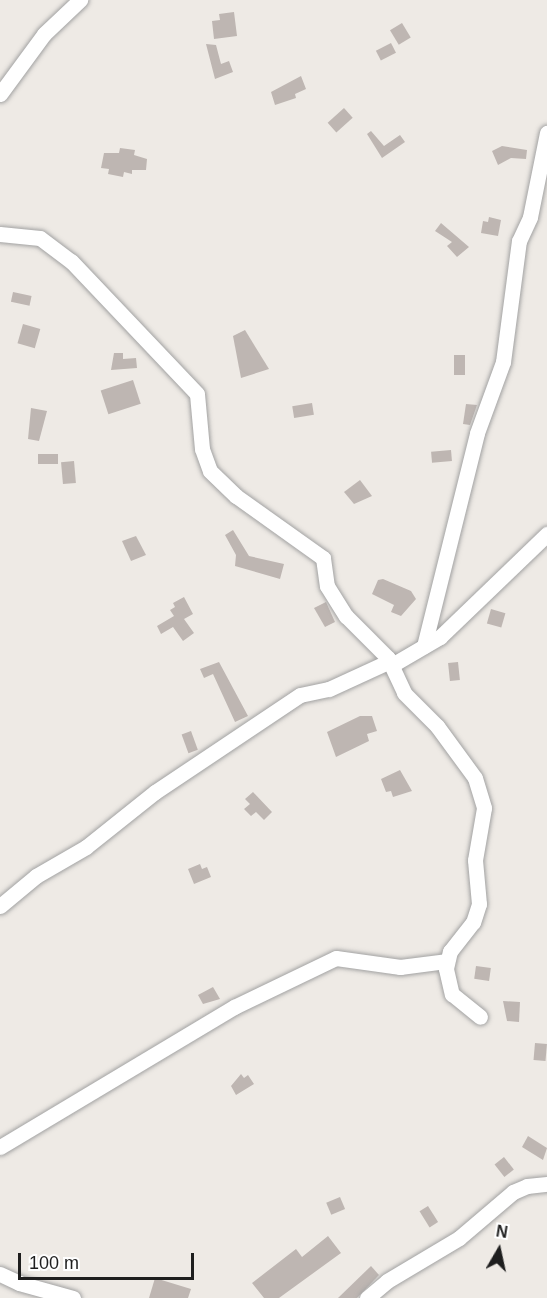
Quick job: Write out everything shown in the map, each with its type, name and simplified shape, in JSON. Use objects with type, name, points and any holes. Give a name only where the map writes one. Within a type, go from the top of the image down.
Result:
[{"type":"street","points":[[0,94],[44,34],[80,0]]},
{"type":"street","points":[[424,646],[477,433],[503,362],[519,241],[530,217],[547,133]]},
{"type":"street","points":[[0,234],[32,235],[49,244],[71,261],[140,331],[199,398],[202,449],[210,471],[243,502],[323,558],[327,586],[346,616],[391,663],[404,693],[438,726],[475,778],[484,808],[475,860],[477,915],[446,961],[452,994],[480,1017]]},
{"type":"street","points":[[0,906],[36,876],[86,847],[155,792],[300,695],[328,689],[391,663],[424,646],[452,626],[547,534]]},
{"type":"street","points":[[0,1147],[234,1007],[336,958],[400,967],[446,961]]},
{"type":"street","points":[[368,1298],[387,1281],[459,1238],[513,1192],[527,1186],[547,1184]]},
{"type":"street","points":[[0,1274],[41,1290],[74,1298]]},
{"type":"building","points":[[234,12],[237,36],[214,39],[212,21],[220,20],[219,14]]},
{"type":"building","points":[[402,23],[411,38],[399,45],[390,30]]},
{"type":"building","points":[[391,43],[396,53],[381,61],[376,51]]},
{"type":"building","points":[[206,44],[216,45],[221,64],[229,61],[233,72],[215,79]]},
{"type":"building","points":[[301,76],[306,89],[295,94],[296,98],[275,105],[271,92]]},
{"type":"building","points":[[344,108],[353,118],[336,132],[328,123]]},
{"type":"building","points":[[371,131],[384,146],[400,135],[405,142],[382,158],[367,134]]},
{"type":"building","points":[[502,146],[527,150],[526,159],[511,158],[498,165],[492,151]]},
{"type":"building","points":[[120,148],[135,150],[134,155],[147,159],[146,170],[132,170],[132,174],[124,172],[123,177],[108,174],[109,169],[101,168],[104,153],[119,153]]},
{"type":"building","points":[[489,217],[501,220],[498,236],[481,233],[483,221],[488,222]]},
{"type":"building","points":[[441,223],[469,247],[457,257],[447,246],[452,242],[435,231]]},
{"type":"building","points":[[13,292],[32,296],[30,306],[11,302]]},
{"type":"building","points":[[23,324],[40,329],[35,348],[17,343]]},
{"type":"building","points":[[245,330],[269,369],[241,378],[233,336]]},
{"type":"building","points":[[114,353],[123,353],[123,359],[136,358],[137,368],[111,370]]},
{"type":"building","points":[[454,355],[465,355],[465,375],[454,375]]},
{"type":"building","points":[[133,380],[141,404],[108,414],[101,391]]},
{"type":"building","points":[[312,403],[314,415],[294,418],[292,406]]},
{"type":"building","points":[[466,404],[477,405],[470,425],[463,424]]},
{"type":"building","points":[[31,408],[47,411],[39,441],[28,439]]},
{"type":"building","points":[[451,450],[452,461],[432,463],[431,452]]},
{"type":"building","points":[[38,454],[58,454],[58,464],[38,464]]},
{"type":"building","points":[[74,461],[76,483],[63,484],[61,462]]},
{"type":"building","points":[[360,480],[372,496],[354,504],[344,492]]},
{"type":"building","points":[[233,530],[249,556],[284,564],[280,579],[235,566],[236,555],[225,535]]},
{"type":"building","points":[[136,536],[146,555],[131,561],[122,541]]},
{"type":"building","points":[[383,579],[411,591],[416,599],[401,616],[391,612],[394,605],[372,594],[378,580]]},
{"type":"building","points":[[184,597],[193,614],[184,619],[194,633],[183,641],[173,627],[161,634],[157,626],[174,616],[170,610],[175,607],[173,603]]},
{"type":"building","points":[[326,602],[335,622],[325,627],[314,608]]},
{"type":"building","points":[[491,609],[505,613],[501,628],[487,623]]},
{"type":"building","points":[[219,662],[248,716],[235,722],[213,674],[204,678],[200,669]]},
{"type":"building","points":[[458,662],[460,680],[450,681],[448,663]]},
{"type":"building","points":[[360,716],[372,716],[377,731],[367,734],[369,741],[336,757],[327,732]]},
{"type":"building","points":[[191,731],[198,750],[188,753],[182,734]]},
{"type":"building","points":[[400,770],[412,791],[393,797],[391,791],[386,792],[381,779]]},
{"type":"building","points":[[253,792],[272,812],[264,820],[256,812],[251,816],[244,809],[250,804],[245,799]]},
{"type":"building","points":[[200,864],[202,869],[207,867],[211,877],[194,884],[188,869]]},
{"type":"building","points":[[476,966],[491,968],[489,981],[474,979]]},
{"type":"building","points":[[213,987],[220,999],[203,1004],[198,995]]},
{"type":"building","points":[[503,1001],[520,1002],[519,1022],[507,1021]]},
{"type":"building","points":[[535,1043],[547,1044],[545,1061],[534,1060]]},
{"type":"building","points":[[241,1074],[244,1078],[248,1075],[254,1084],[236,1095],[231,1086]]},
{"type":"building","points":[[528,1136],[547,1148],[543,1160],[522,1147]]},
{"type":"building","points":[[504,1157],[514,1170],[504,1177],[495,1164]]},
{"type":"building","points":[[340,1197],[345,1209],[331,1215],[326,1203]]},
{"type":"building","points":[[428,1206],[438,1222],[430,1227],[420,1211]]},
{"type":"building","points":[[328,1236],[341,1253],[279,1298],[264,1298],[252,1283],[296,1249],[302,1257]]},
{"type":"building","points":[[371,1266],[379,1275],[357,1298],[338,1298]]},
{"type":"building","points":[[155,1278],[191,1289],[188,1298],[149,1298]]}]
